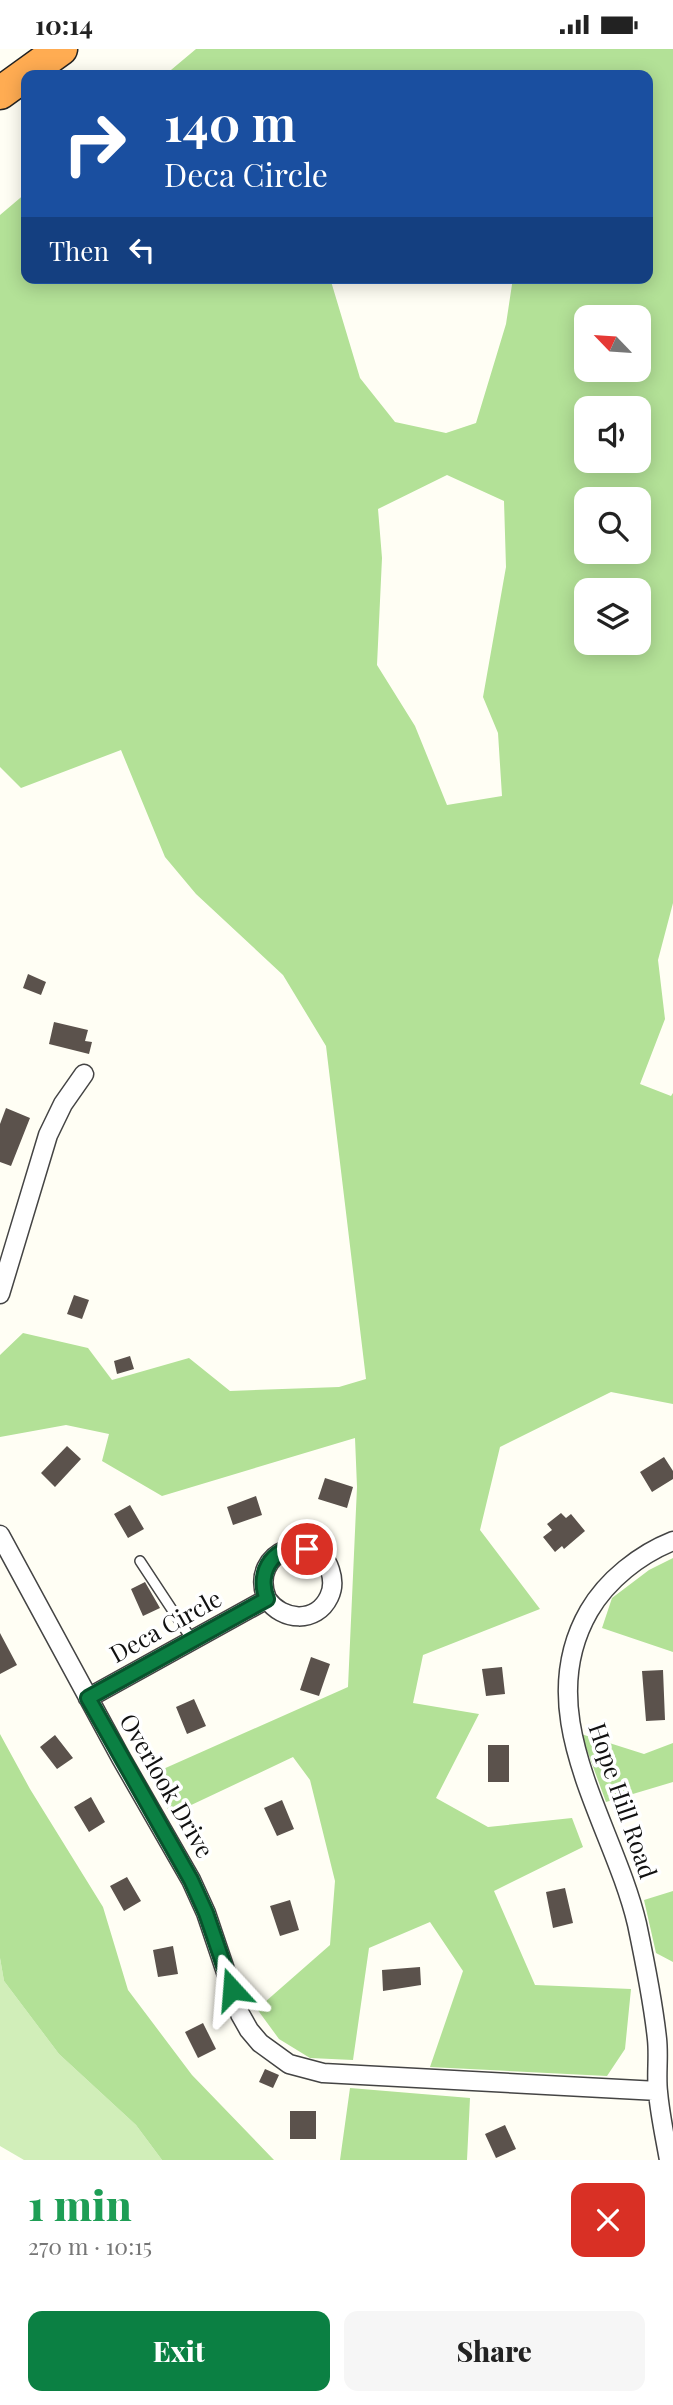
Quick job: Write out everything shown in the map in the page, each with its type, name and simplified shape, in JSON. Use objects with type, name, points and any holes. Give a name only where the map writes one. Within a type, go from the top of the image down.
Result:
[{"type":"highway","points":[[32,70],[61,49]]},
{"type":"highway","points":[[0,93],[21,78]]},
{"type":"street","points":[[0,1294],[48,1135],[63,1104],[84,1074]]},
{"type":"street","name":"Overlook Drive","points":[[0,1535],[191,1880],[206,1913],[240,2014],[260,2043],[274,2055],[289,2064],[323,2073],[658,2091]]},
{"type":"street","name":"Hope Hill Road","points":[[669,2160],[658,2091],[653,2008],[636,1923],[622,1873],[578,1758],[569,1723],[567,1688],[572,1653],[584,1620],[593,1605],[615,1578],[658,1547],[673,1541]]},
{"type":"street","name":"Deca Circle","points":[[88,1698],[267,1599]]},
{"type":"lane","points":[[140,1561],[192,1640]]},
{"type":"green space","points":[[196,49],[673,49],[673,903],[658,960],[665,1019],[640,1084],[671,1096],[673,1093],[673,1404],[611,1392],[500,1447],[480,1530],[540,1609],[423,1655],[413,1703],[479,1714],[436,1798],[488,1827],[572,1818],[583,1847],[494,1891],[535,1985],[631,1989],[625,2049],[607,2076],[430,2067],[463,1971],[430,1922],[369,1948],[353,2060],[310,2058],[279,2039],[257,2009],[330,1945],[335,1881],[310,1780],[293,1757],[170,1815],[152,1774],[348,1687],[357,1487],[355,1438],[162,1496],[102,1461],[109,1434],[66,1425],[0,1437],[0,1355],[23,1333],[88,1348],[112,1380],[189,1358],[230,1391],[339,1387],[366,1379],[326,1046],[283,975],[196,894],[165,857],[121,750],[21,788],[0,767],[0,215],[21,197],[21,284],[332,284],[360,378],[395,422],[446,433],[476,423],[506,324],[512,284],[653,284],[653,70],[171,70]],"holes":[[[447,475],[504,501],[506,567],[483,697],[498,733],[502,796],[447,805],[415,726],[377,665],[382,558],[378,509]]]},
{"type":"green space","points":[[673,1558],[673,1652],[602,1628],[612,1598],[649,1570]]},
{"type":"green space","points":[[0,1734],[30,1789],[103,1907],[128,1990],[192,2075],[274,2160],[162,2160],[136,2125],[59,2054],[4,1981],[0,1958]]},
{"type":"green space","points":[[581,1734],[644,1754],[673,1743],[673,1782],[606,1802]]},
{"type":"green space","points":[[673,1891],[673,1962],[656,1953],[644,1900]]},
{"type":"green space","points":[[0,1958],[4,1981],[59,2054],[136,2125],[162,2160],[24,2160],[0,2146]]},
{"type":"green space","points":[[350,2088],[470,2098],[467,2160],[340,2160]]},
{"type":"building","points":[[28,974],[46,982],[41,995],[23,988]]},
{"type":"building","points":[[54,1022],[88,1030],[85,1041],[92,1042],[89,1054],[49,1044]]},
{"type":"building","points":[[6,1108],[30,1118],[11,1166],[0,1162],[0,1124]]},
{"type":"building","points":[[74,1295],[89,1300],[82,1319],[67,1314]]},
{"type":"building","points":[[130,1356],[134,1369],[117,1374],[114,1361]]},
{"type":"building","points":[[67,1446],[81,1459],[55,1487],[41,1473]]},
{"type":"building","points":[[664,1457],[673,1471],[673,1479],[652,1492],[640,1472]]},
{"type":"building","points":[[325,1478],[353,1487],[347,1508],[318,1499]]},
{"type":"building","points":[[256,1496],[262,1515],[233,1525],[227,1507]]},
{"type":"building","points":[[130,1505],[144,1529],[128,1538],[114,1514]]},
{"type":"building","points":[[561,1513],[566,1518],[571,1514],[585,1531],[564,1549],[562,1546],[555,1552],[543,1537],[552,1530],[547,1524]]},
{"type":"building","points":[[145,1582],[160,1608],[143,1616],[131,1589]]},
{"type":"building","points":[[0,1633],[17,1665],[0,1674]]},
{"type":"building","points":[[311,1657],[330,1664],[319,1696],[300,1690]]},
{"type":"building","points":[[502,1667],[505,1694],[486,1696],[482,1669]]},
{"type":"building","points":[[663,1670],[665,1720],[646,1721],[642,1671]]},
{"type":"building","points":[[194,1699],[206,1726],[187,1734],[176,1707]]},
{"type":"building","points":[[55,1735],[73,1758],[57,1769],[40,1747]]},
{"type":"building","points":[[488,1745],[509,1745],[509,1782],[488,1782]]},
{"type":"building","points":[[91,1797],[105,1822],[89,1832],[74,1807]]},
{"type":"building","points":[[282,1800],[294,1829],[277,1836],[264,1808]]},
{"type":"building","points":[[127,1877],[141,1901],[124,1911],[110,1886]]},
{"type":"building","points":[[565,1888],[573,1923],[553,1928],[546,1892]]},
{"type":"building","points":[[290,1900],[299,1930],[280,1936],[270,1906]]},
{"type":"building","points":[[173,1946],[178,1974],[158,1977],[153,1950]]},
{"type":"building","points":[[420,1967],[421,1985],[383,1991],[382,1970]]},
{"type":"building","points":[[203,2023],[216,2049],[198,2058],[185,2032]]},
{"type":"building","points":[[265,2069],[279,2075],[273,2088],[259,2082]]},
{"type":"building","points":[[290,2111],[316,2111],[316,2139],[290,2139]]},
{"type":"building","points":[[505,2125],[516,2149],[496,2158],[485,2134]]},
{"type":"route","points":[[232,1989],[206,1913],[191,1880],[88,1698],[267,1599],[263,1579],[270,1560],[287,1549],[307,1549]]}]
